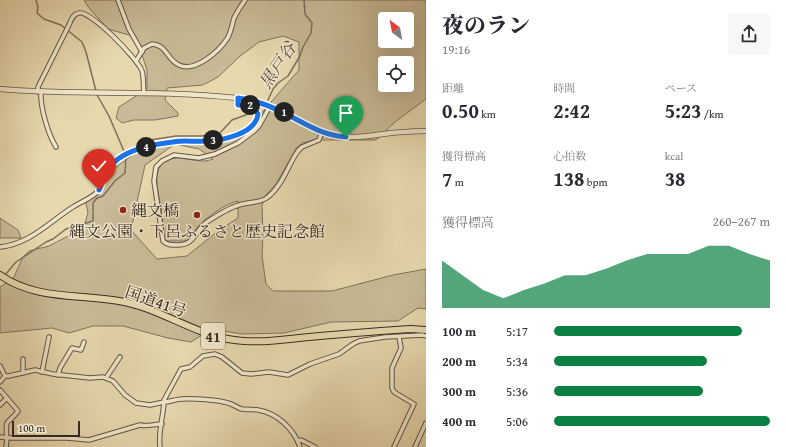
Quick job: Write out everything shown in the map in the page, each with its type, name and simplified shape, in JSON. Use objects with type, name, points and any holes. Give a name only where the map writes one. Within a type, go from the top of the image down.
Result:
[{"type":"highway","name":"国道41号","points":[[0,275],[8,281],[31,291],[50,295],[121,302],[142,308],[208,334],[240,341],[262,341],[411,329],[426,330]]},
{"type":"street","points":[[118,0],[129,29],[142,52]]},
{"type":"street","points":[[136,61],[147,45],[157,44],[161,46],[176,64],[181,66],[187,67],[203,62],[227,39],[234,18],[245,0]]},
{"type":"street","points":[[56,147],[42,108],[38,87],[74,15],[79,13],[86,14],[109,33],[136,61],[143,71],[144,93]]},
{"type":"street","points":[[0,89],[40,92],[144,93],[238,98],[251,100],[270,106],[322,132],[339,136],[356,137],[426,131]]},
{"type":"street","points":[[0,247],[9,246],[24,240],[72,207],[93,196],[99,190],[112,164],[124,155],[146,147],[175,141],[206,142],[233,136],[249,129],[256,122],[258,114],[253,106],[238,105],[238,98]]},
{"type":"street","points":[[270,106],[259,126],[238,143],[215,154],[199,158],[174,155],[156,167],[154,181],[163,241],[169,244],[187,244],[201,227],[220,214],[239,205],[261,201],[267,198],[280,182],[298,150],[319,140],[322,132]]},
{"type":"street","points":[[394,447],[414,404],[394,392],[392,388],[392,368],[400,348],[399,336]]},
{"type":"street","points":[[160,447],[159,434],[162,424],[164,402],[181,369],[190,367],[198,359],[207,355],[218,355],[242,373],[251,374],[269,372],[288,375],[314,362],[339,354],[359,341],[399,336],[426,336]]},
{"type":"street","points":[[42,372],[49,337]]},
{"type":"street","points":[[58,375],[60,368],[72,348],[82,350],[84,342]]},
{"type":"street","points":[[106,378],[120,357]]},
{"type":"street","points":[[23,359],[23,373]]},
{"type":"street","points":[[0,366],[5,376]]},
{"type":"street","points":[[0,382],[5,376],[35,370],[58,375],[106,378],[113,381],[125,395],[136,403],[150,405],[181,399],[222,401],[242,409],[257,409],[266,412],[283,422],[298,441],[300,447]]},
{"type":"street","points":[[0,390],[18,412],[7,424],[6,429],[8,438],[6,447]]},
{"type":"street","points":[[0,405],[7,398]]},
{"type":"street","points":[[415,447],[426,423]]},
{"type":"street","points":[[0,437],[56,437],[90,440],[140,426],[145,427],[162,424]]},
{"type":"street","points":[[298,441],[301,440],[315,447]]},
{"type":"shaded area","points":[[84,0],[426,0],[426,99],[395,122],[376,140],[313,140],[303,143],[297,147],[276,184],[267,194],[262,205],[262,256],[266,284],[273,291],[332,291],[393,275],[426,269],[426,309],[418,308],[398,321],[331,322],[284,333],[242,334],[211,329],[191,342],[168,338],[123,326],[93,326],[69,333],[52,328],[0,333],[0,287],[13,279],[23,257],[29,251],[49,246],[76,232],[85,223],[88,213],[85,199],[94,193],[109,172],[137,152],[157,143],[226,136],[251,125],[299,70],[299,42],[283,36],[259,42],[239,57],[218,77],[203,85],[167,88],[165,100],[178,113],[178,116],[155,120],[134,120],[122,123],[116,118],[119,107],[147,89],[147,70],[136,37],[108,29],[89,8]],"holes":[[[175,144],[199,149],[213,159],[200,161],[177,158],[168,160],[162,164],[158,170],[157,185],[164,239],[167,241],[188,241],[201,224],[210,216],[233,202],[238,201],[238,218],[218,231],[187,256],[157,259],[131,230],[145,165]]]},
{"type":"shaded area","points":[[0,218],[18,230],[21,238],[0,238]]},
{"type":"waterway","points":[[36,0],[38,7],[37,13],[44,19],[61,25],[82,42],[96,91]]},
{"type":"waterway","name":"黒戸谷","points":[[268,100],[273,89],[278,83],[288,76],[311,33],[312,23],[305,14],[304,0]]},
{"type":"waterway","name":"黒戸谷","points":[[5,275],[16,262],[66,229],[93,221],[93,203],[97,198],[103,196],[115,181],[125,173],[126,156],[109,116],[97,95]]},
{"type":"waterway","name":"黒戸谷","points":[[124,152],[150,140],[176,136],[202,136],[220,133],[232,120],[251,113]]},
{"type":"place","name":"縄文橋","points":[[123,210]]},
{"type":"place","name":"縄文公園・下呂ふるさと歴史記念館","points":[[197,215]]},
{"type":"route","points":[[99,190],[112,164],[124,155],[146,147],[175,141],[206,142],[233,136],[249,129],[256,122],[258,114],[253,106],[239,106],[238,98],[261,102],[322,132],[333,136],[346,137]]}]
